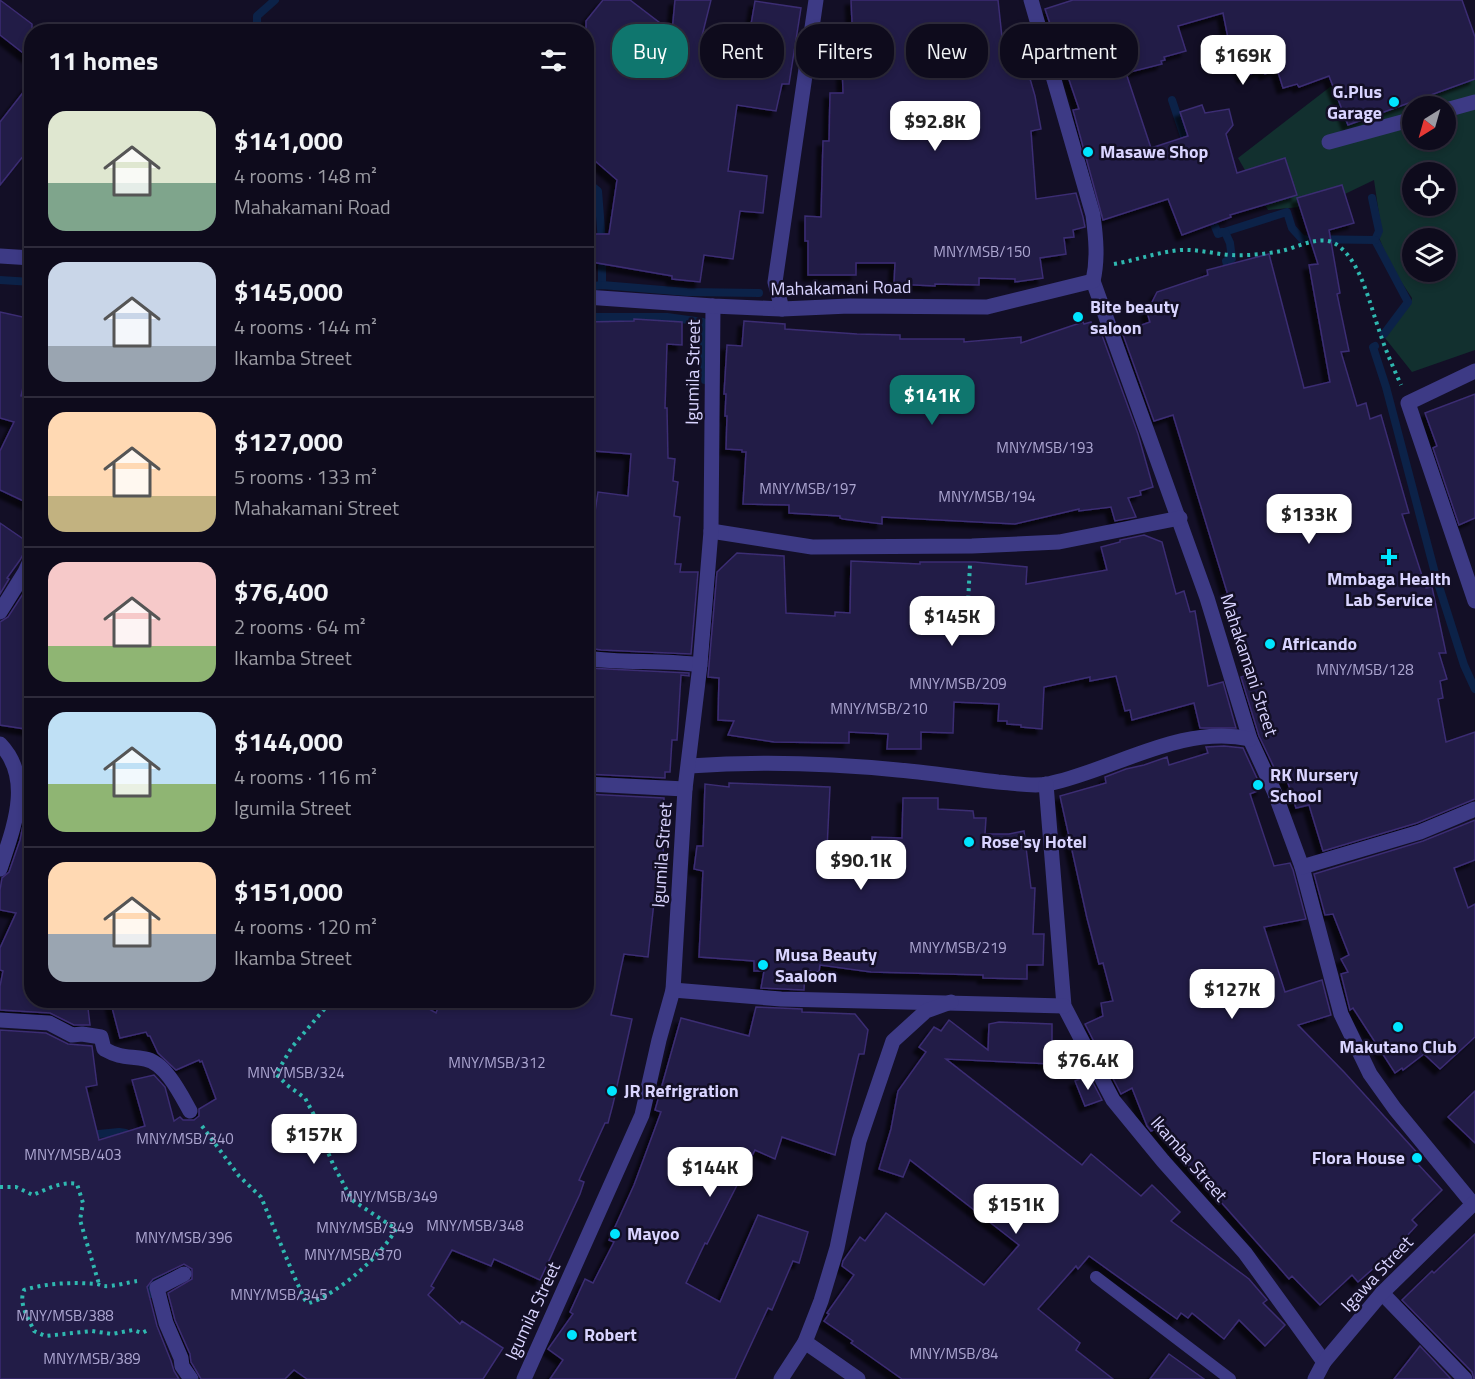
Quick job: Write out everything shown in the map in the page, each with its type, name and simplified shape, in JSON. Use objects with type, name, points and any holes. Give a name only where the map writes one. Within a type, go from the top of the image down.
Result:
[{"type":"street","points":[[782,309],[775,282],[816,0]]},
{"type":"street","points":[[1031,0],[1093,215],[1097,244],[1094,274]]},
{"type":"street","points":[[1456,107],[1475,102]]},
{"type":"street","points":[[1329,142],[1402,122]]},
{"type":"street","points":[[0,256],[24,258]]},
{"type":"street","name":"Mahakamani Road","points":[[594,298],[782,309],[849,306],[987,307],[1094,274]]},
{"type":"street","name":"Mahakamani Street","points":[[1094,274],[1207,598],[1250,739],[1274,790],[1302,867],[1341,1014],[1370,1074],[1395,1109],[1474,1203]]},
{"type":"street","name":"Igumila Street","points":[[524,1379],[642,1115],[673,990],[685,789],[700,665],[711,531],[713,306]]},
{"type":"street","points":[[1475,371],[1408,403],[1475,601]]},
{"type":"street","points":[[711,531],[812,547],[972,546],[1059,542],[1180,518]]},
{"type":"street","points":[[0,612],[24,575]]},
{"type":"street","points":[[594,659],[614,662],[680,662],[700,665]]},
{"type":"street","points":[[689,766],[759,763],[859,767],[1018,784],[1046,784],[1114,761],[1186,741],[1218,735],[1233,735],[1250,739]]},
{"type":"street","points":[[0,744],[16,766],[19,783],[14,826],[0,869]]},
{"type":"street","points":[[594,784],[685,789]]},
{"type":"street","name":"Ikamba Street","points":[[1046,784],[1064,1006],[1113,1100],[1163,1161],[1245,1253],[1324,1362]]},
{"type":"street","points":[[1302,867],[1420,832],[1475,809]]},
{"type":"street","points":[[673,990],[781,999],[1064,1006]]},
{"type":"street","points":[[780,1379],[805,1342],[821,1301],[837,1248],[859,1141],[893,1041],[926,1011],[951,1002]]},
{"type":"street","points":[[0,1020],[49,1023],[72,1035],[101,1037],[104,1048],[118,1056],[147,1059],[155,1063],[175,1084],[190,1111]]},
{"type":"street","name":"Igawa Street","points":[[1315,1379],[1324,1362],[1382,1293],[1474,1203]]},
{"type":"street","points":[[184,1274],[158,1288],[166,1323],[181,1358],[182,1366],[191,1379]]},
{"type":"street","points":[[1382,1293],[1465,1379]]},
{"type":"street","points":[[805,1342],[858,1379]]},
{"type":"lane","points":[[1096,1276],[1230,1379]]},
{"type":"path","points":[[1094,274],[1160,252],[1183,250],[1232,255],[1256,254],[1283,250],[1311,242],[1333,242],[1360,274],[1379,333],[1408,403]]},
{"type":"path","points":[[967,621],[972,546]]},
{"type":"path","points":[[190,1111],[239,1176],[261,1197],[305,1300],[309,1303],[318,1301],[362,1269],[377,1255],[396,1230],[352,1200],[333,1164],[323,1132],[305,1098],[276,1074],[292,1047],[325,1008]]},
{"type":"path","points":[[0,1187],[24,1189],[33,1195],[51,1186],[77,1184],[83,1203],[80,1220],[99,1284]]},
{"type":"path","points":[[137,1281],[105,1286],[54,1284],[24,1290],[22,1294],[24,1311],[34,1331],[45,1336],[92,1331],[112,1334],[133,1330],[142,1333],[166,1323]]},
{"type":"green space","points":[[1387,65],[1475,78],[1475,350],[1412,372],[1385,338],[1411,303],[1412,298],[1390,265],[1380,240],[1380,221],[1374,180],[1322,205],[1268,210],[1238,158],[1330,87]]},
{"type":"building","points":[[0,0],[32,24],[24,24],[24,54],[0,35]]},
{"type":"building","points":[[603,0],[630,0],[662,24],[612,24],[612,78],[688,78],[688,24],[673,24],[675,0],[711,0],[705,24],[700,24],[700,78],[784,78],[784,24],[751,24],[755,1],[801,8],[798,24],[796,24],[796,40],[789,84],[782,84],[776,111],[737,105],[728,171],[767,176],[763,213],[740,211],[733,259],[704,255],[700,282],[672,279],[672,276],[594,262],[594,234],[609,234],[617,180],[594,160],[594,24],[586,24]]},
{"type":"building","points":[[851,0],[998,0],[1001,24],[1000,78],[1030,78],[1035,96],[1041,129],[1031,131],[1036,199],[1076,193],[1085,227],[1073,230],[1074,237],[1064,238],[1066,254],[1040,258],[1043,278],[1015,282],[1015,279],[979,278],[979,285],[894,284],[895,263],[856,263],[856,275],[808,275],[805,216],[821,217],[823,141],[829,141],[830,93],[843,93],[843,78],[894,78],[894,24],[852,24]]},
{"type":"building","points":[[1073,0],[1462,0],[1475,37],[1475,79],[1428,96],[1402,96],[1402,105],[1348,125],[1329,76],[1299,87],[1297,84],[1283,88],[1277,69],[1265,74],[1263,69],[1243,77],[1236,57],[1232,58],[1223,13],[1178,26],[1186,51],[1164,57],[1162,64],[1138,70],[1138,24],[1050,24],[1045,9]]},
{"type":"building","points":[[1068,78],[1128,78],[1151,148],[1188,136],[1180,112],[1202,105],[1205,113],[1229,109],[1233,125],[1226,134],[1237,173],[1285,158],[1297,195],[1230,215],[1231,217],[1182,235],[1168,199],[1103,220],[1073,110],[1079,109]]},
{"type":"building","points":[[24,91],[24,155],[0,185],[0,122]]},
{"type":"building","points":[[1342,185],[1354,223],[1329,230],[1340,293],[1337,294],[1349,351],[1341,352],[1357,406],[1366,403],[1370,419],[1381,415],[1409,513],[1402,514],[1426,588],[1432,587],[1446,653],[1439,653],[1447,679],[1440,681],[1443,698],[1438,699],[1446,742],[1475,732],[1475,799],[1417,823],[1323,851],[1309,805],[1296,808],[1287,780],[1281,782],[1259,736],[1241,677],[1252,674],[1173,415],[1154,421],[1122,332],[1150,322],[1147,312],[1157,292],[1208,275],[1207,270],[1269,254],[1304,388],[1330,382],[1309,265],[1318,264],[1297,198]]},
{"type":"building","points":[[0,312],[24,317],[24,383],[21,396],[24,396],[24,501],[0,490],[0,451],[14,422],[0,418]]},
{"type":"building","points":[[634,319],[682,322],[682,345],[667,344],[665,408],[667,408],[668,458],[675,459],[673,481],[678,482],[674,516],[680,517],[675,564],[681,564],[680,572],[698,572],[691,654],[594,649],[594,512],[598,492],[628,496],[631,454],[594,451],[594,322],[634,321]]},
{"type":"building","points":[[744,321],[785,324],[785,329],[900,335],[900,339],[964,339],[964,342],[1021,337],[1021,343],[1083,322],[1084,324],[1091,322],[1094,330],[1099,329],[1103,338],[1138,434],[1153,487],[1140,491],[1141,495],[1128,498],[1136,517],[1115,521],[1111,507],[1079,511],[1079,509],[1015,524],[882,517],[882,524],[843,519],[840,516],[789,513],[789,505],[743,504],[746,452],[726,449],[727,416],[725,416],[726,394],[724,394],[727,345],[742,346]]},
{"type":"building","points":[[1475,394],[1475,518],[1459,525],[1433,448],[1437,446],[1425,413]]},
{"type":"building","points":[[0,523],[24,540],[24,552],[7,578],[9,579],[0,594]]},
{"type":"building","points":[[1144,535],[1162,542],[1176,594],[1184,591],[1190,612],[1195,611],[1208,686],[1223,682],[1236,728],[1200,728],[1194,703],[1132,720],[1130,710],[1125,711],[1116,676],[1090,681],[1090,677],[1044,687],[1042,729],[998,721],[999,704],[954,702],[953,733],[921,732],[921,749],[887,749],[888,734],[849,732],[849,743],[774,742],[728,735],[734,721],[718,720],[719,678],[708,677],[717,572],[737,553],[784,556],[786,613],[835,616],[835,612],[850,613],[851,561],[920,564],[920,562],[975,562],[1027,567],[1026,584],[1107,570],[1101,547]]},
{"type":"building","points":[[24,592],[24,729],[0,725],[0,622],[8,617]]},
{"type":"building","points":[[594,668],[689,673],[689,676],[681,675],[677,740],[672,740],[670,772],[665,772],[665,778],[594,774]]},
{"type":"building","points":[[1206,747],[1243,748],[1262,789],[1250,794],[1274,866],[1290,863],[1306,919],[1264,927],[1285,992],[1322,980],[1331,1015],[1298,1025],[1421,1157],[1416,1162],[1442,1190],[1412,1220],[1417,1225],[1392,1252],[1358,1282],[1352,1275],[1320,1305],[1292,1276],[1289,1279],[1156,1129],[1151,1131],[1132,1088],[1121,1094],[1085,1024],[1103,1016],[1101,1003],[1113,1001],[1103,963],[1099,964],[1087,918],[1060,796],[1106,783],[1105,777],[1126,769],[1167,757],[1169,765],[1208,753]]},
{"type":"building","points":[[729,783],[830,787],[827,849],[872,851],[872,837],[902,838],[903,798],[938,798],[938,809],[973,811],[974,818],[986,818],[985,834],[1009,834],[1024,831],[1031,888],[1035,888],[1033,934],[1044,934],[1043,965],[1027,965],[1027,979],[983,978],[983,975],[871,972],[820,965],[819,972],[805,970],[804,990],[761,988],[764,971],[754,971],[754,961],[699,957],[703,871],[694,869],[697,846],[703,846],[705,784],[729,787]]},
{"type":"building","points":[[594,794],[664,798],[663,868],[657,902],[654,902],[648,957],[624,954],[611,1015],[632,1019],[613,1104],[608,1123],[605,1123],[579,1180],[584,1182],[580,1194],[540,1280],[494,1259],[491,1266],[452,1250],[431,1286],[434,1288],[428,1295],[460,1324],[462,1321],[503,1348],[483,1379],[307,1379],[294,1370],[285,1379],[201,1379],[191,1362],[190,1354],[175,1320],[168,1293],[192,1279],[192,1269],[184,1264],[153,1279],[147,1287],[157,1326],[179,1379],[0,1379],[0,1030],[46,1033],[68,1044],[92,1046],[97,1085],[86,1087],[99,1140],[145,1126],[132,1080],[154,1075],[165,1087],[174,1121],[180,1117],[183,1120],[194,1120],[199,1116],[199,1109],[216,1099],[202,1061],[199,1060],[176,1070],[158,1053],[146,1032],[120,1038],[112,1008],[427,1008],[436,1013],[438,1008],[594,1008]]},
{"type":"building","points":[[1475,820],[1475,860],[1454,868],[1468,908],[1475,904],[1475,1037],[1440,1069],[1424,1054],[1403,1070],[1402,1068],[1395,1073],[1353,1008],[1350,1010],[1341,974],[1348,972],[1341,959],[1349,955],[1333,914],[1325,915],[1314,874],[1423,841]]},
{"type":"building","points":[[24,821],[24,1008],[88,1008],[90,1025],[74,1025],[50,1013],[0,1010],[0,986],[3,971],[0,970],[0,948],[16,913],[0,910],[0,890],[2,878],[9,872]]},
{"type":"building","points":[[756,1007],[855,1014],[868,1030],[864,1054],[859,1054],[835,1155],[782,1137],[775,1159],[755,1150],[686,1283],[720,1302],[758,1215],[808,1232],[799,1263],[793,1261],[772,1310],[768,1308],[735,1379],[550,1379],[563,1360],[548,1349],[573,1314],[570,1312],[585,1279],[593,1283],[614,1242],[609,1240],[634,1185],[661,1112],[655,1110],[681,1018],[749,1036]]},
{"type":"building","points":[[949,1020],[988,1050],[989,1024],[999,1022],[1052,1024],[1052,1064],[946,1059],[1082,1165],[1091,1154],[1141,1196],[1152,1185],[1180,1212],[1171,1221],[1249,1279],[1267,1300],[1263,1303],[1285,1325],[1265,1346],[1239,1320],[1224,1339],[1192,1313],[1188,1318],[1181,1313],[1177,1319],[1089,1256],[1078,1269],[1076,1266],[1038,1309],[1080,1343],[1076,1350],[1113,1379],[902,1379],[824,1321],[829,1314],[827,1313],[854,1275],[842,1266],[843,1261],[860,1237],[865,1241],[886,1213],[984,1285],[1019,1245],[910,1160],[903,1177],[879,1169],[891,1129],[898,1091],[926,1052],[919,1047],[934,1027],[941,1031]]},
{"type":"building","points":[[1089,1075],[1102,1100],[1085,1106],[1075,1081]]},
{"type":"building","points":[[1475,1091],[1475,1143],[1448,1117]]},
{"type":"building","points":[[1475,1234],[1474,1379],[1472,1372],[1402,1300]]},
{"type":"building","points":[[1420,1346],[1451,1379],[1394,1379]]},
{"type":"building","points":[[1169,1354],[1204,1379],[1150,1379]]},
{"type":"waterway","points":[[257,24],[257,16],[275,0]]},
{"type":"waterway","points":[[1172,100],[1187,145]]},
{"type":"waterway","points":[[594,188],[598,191],[602,242]]},
{"type":"waterway","points":[[1372,198],[1379,231],[1375,240],[1408,302],[1384,334]]},
{"type":"waterway","points":[[1210,214],[1218,234],[1287,212],[1292,228],[1302,239],[1375,240]]},
{"type":"waterway","points":[[1222,232],[1225,232],[1230,243],[1232,259],[1226,261],[1230,274]]},
{"type":"waterway","points":[[602,254],[602,285]]},
{"type":"waterway","points":[[0,280],[24,282]]},
{"type":"waterway","points":[[594,286],[687,292],[759,293]]},
{"type":"waterway","points":[[594,317],[667,317],[703,322],[705,380]]},
{"type":"waterway","points":[[1375,346],[1373,347],[1386,387],[1436,577],[1464,665],[1475,689]]},
{"type":"waterway","points":[[89,1135],[126,1133],[128,1141]]},
{"type":"waterway","points":[[152,1294],[149,1281],[168,1277]]},
{"type":"place","name":"G.Plus Garage","points":[[1394,102]]},
{"type":"place","name":"Masawe Shop","points":[[1088,152]]},
{"type":"place","name":"Bite beauty saloon","points":[[1078,317]]},
{"type":"place","name":"Mmbaga Health Lab Service","points":[[1389,557]]},
{"type":"place","name":"Africando","points":[[1270,644]]},
{"type":"place","name":"RK Nursery School","points":[[1258,785]]},
{"type":"place","name":"Rose'sy Hotel","points":[[969,842]]},
{"type":"place","name":"Musa Beauty Saaloon","points":[[763,965]]},
{"type":"place","name":"Makutano Club","points":[[1398,1027]]},
{"type":"place","name":"JR Refrigration","points":[[612,1091]]},
{"type":"place","name":"Flora House","points":[[1417,1158]]},
{"type":"place","name":"Mayoo","points":[[615,1234]]},
{"type":"place","name":"Robert","points":[[572,1335]]}]
